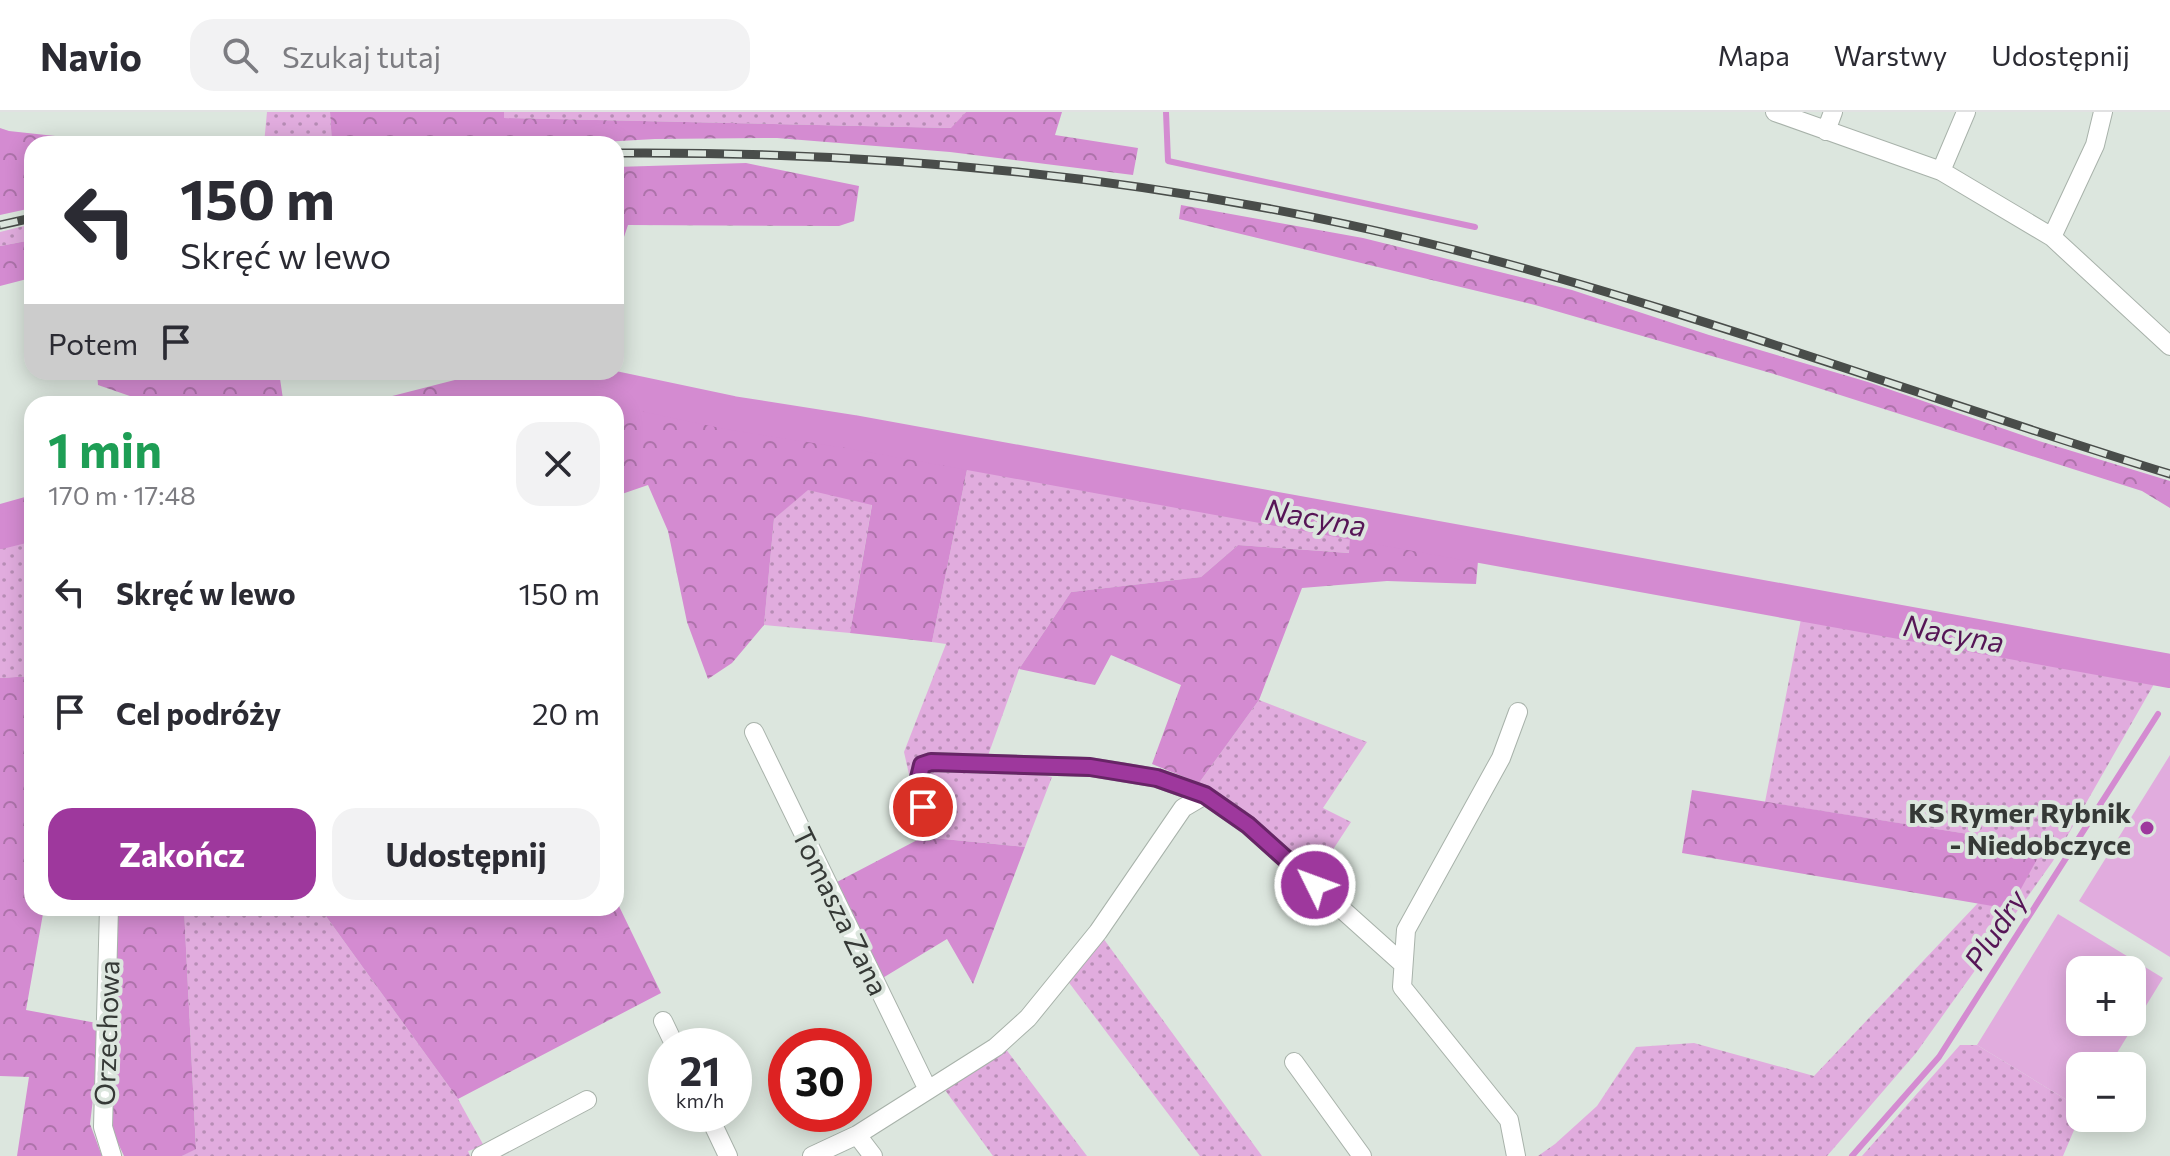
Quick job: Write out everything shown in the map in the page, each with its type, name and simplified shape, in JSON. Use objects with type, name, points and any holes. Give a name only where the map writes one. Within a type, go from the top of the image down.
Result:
[{"type":"street","points":[[1775,112],[1941,171],[2052,237],[2170,346]]},
{"type":"street","points":[[1826,131],[1833,112]]},
{"type":"street","points":[[1941,171],[1966,112]]},
{"type":"street","points":[[2052,237],[2095,145],[2103,112]]},
{"type":"street","points":[[1516,1156],[1509,1120],[1402,987],[1406,930],[1501,758],[1518,712]]},
{"type":"street","name":"Tomasza Zana","points":[[754,732],[928,1090]]},
{"type":"street","points":[[928,831],[918,782],[922,765],[931,762],[1090,767],[1157,778],[1205,795],[1248,825],[1403,964]]},
{"type":"street","points":[[812,1156],[857,1135],[996,1047],[1028,1018],[1098,932],[1183,808],[1205,795]]},
{"type":"street","name":"Orzechowa","points":[[109,916],[103,1127],[112,1156]]},
{"type":"street","points":[[663,1021],[666,1028]]},
{"type":"street","points":[[1294,1062],[1362,1156]]},
{"type":"street","points":[[481,1156],[587,1100]]},
{"type":"street","points":[[717,1132],[728,1156]]},
{"type":"street","points":[[857,1135],[873,1156]]},
{"type":"shaded area","points":[[267,112],[330,112],[332,136],[265,136]]},
{"type":"shaded area","points":[[504,112],[966,112],[952,128],[503,118]]},
{"type":"shaded area","points":[[24,226],[24,242],[0,246],[0,232]]},
{"type":"shaded area","points":[[968,465],[1350,538],[1350,553],[1238,545],[1201,577],[1071,592],[1019,669],[985,764],[1052,777],[1025,847],[923,837],[904,752],[946,644],[932,642]]},
{"type":"shaded area","points":[[808,489],[872,504],[850,633],[764,625],[774,519]]},
{"type":"shaded area","points":[[24,540],[24,676],[0,678],[0,546]]},
{"type":"shaded area","points":[[1801,619],[2154,684],[2053,861],[1916,1053],[1827,1156],[1538,1156],[1597,1106],[1636,1047],[1694,1043],[1814,1076],[1978,903],[2011,908],[2031,844],[1765,802]]},
{"type":"shaded area","points":[[1259,700],[1367,742],[1323,808],[1351,822],[1317,874],[1199,783]]},
{"type":"shaded area","name":"KS Rymer Rybnik - Niedobczyce","points":[[2170,755],[2170,957],[2079,901]]},
{"type":"shaded area","points":[[2058,914],[2127,956],[2066,956],[2066,1036],[2127,1036],[2118,1052],[2066,1052],[2066,1099],[1977,1045]]},
{"type":"shaded area","points":[[184,916],[326,916],[458,1099],[484,1146],[468,1151],[470,1156],[182,1156],[196,1148]]},
{"type":"shaded area","points":[[1103,938],[1262,1156],[1200,1156],[1067,980]]},
{"type":"shaded area","points":[[2146,968],[2163,978],[2146,1006]]},
{"type":"shaded area","points":[[1960,1045],[1977,1045],[2066,1099],[2066,1132],[2073,1132],[2063,1156],[1862,1156]]},
{"type":"shaded area","points":[[1005,1048],[1087,1156],[993,1156],[945,1090]]},
{"type":"green space","points":[[330,112],[504,112],[504,118],[951,128],[966,112],[1062,112],[1055,135],[1138,148],[1133,175],[950,152],[777,138],[624,141],[624,136],[332,136]]},
{"type":"green space","points":[[0,128],[55,136],[24,136],[24,210],[0,215]]},
{"type":"green space","points":[[746,163],[859,186],[854,221],[839,226],[628,225],[624,237],[624,167]]},
{"type":"green space","points":[[1181,205],[1363,238],[1572,290],[1868,382],[2039,441],[2170,481],[2170,508],[2142,491],[1774,374],[1535,305],[1179,219]]},
{"type":"green space","points":[[24,242],[24,280],[0,286],[0,246]]},
{"type":"green space","points":[[98,380],[280,380],[283,396],[130,396],[98,385]]},
{"type":"green space","points":[[455,380],[525,380],[466,396],[392,396]]},
{"type":"green space","points":[[548,388],[618,396],[518,396]]},
{"type":"green space","points":[[624,397],[968,465],[932,642],[850,633],[872,505],[808,490],[774,519],[764,625],[732,663],[708,679],[687,622],[668,531],[648,485],[624,493]]},
{"type":"green space","points":[[24,497],[24,516],[0,523],[0,504]]},
{"type":"green space","points":[[24,531],[24,540],[0,546],[0,537]]},
{"type":"green space","points":[[1350,538],[1478,561],[1476,584],[1387,581],[1302,588],[1259,700],[1199,783],[1152,764],[1181,685],[1111,655],[1095,685],[1019,669],[1071,592],[1201,577],[1238,545],[1349,553]]},
{"type":"green space","points":[[24,676],[24,916],[43,916],[26,1010],[102,1024],[90,1124],[102,1156],[17,1156],[29,1077],[0,1076],[0,678]]},
{"type":"green space","points":[[1692,790],[2031,844],[2041,852],[2010,909],[1682,853]]},
{"type":"green space","points":[[923,837],[1025,847],[973,984],[947,939],[881,979],[835,883]]},
{"type":"green space","points":[[116,916],[184,916],[196,1149],[182,1156],[124,1156],[109,1124]]},
{"type":"green space","points":[[326,916],[624,916],[661,993],[458,1099]]},
{"type":"waterway","points":[[1166,112],[1168,161],[1475,227]]},
{"type":"waterway","name":"Nacyna","points":[[495,396],[552,381],[585,382],[732,413],[853,432],[2170,671]]},
{"type":"waterway","name":"Nacyna","points":[[0,532],[24,526]]},
{"type":"waterway","points":[[1634,561],[1640,575]]},
{"type":"waterway","name":"Pludry","points":[[1852,1156],[1939,1057],[2158,714]]},
{"type":"railway","points":[[624,153],[819,157],[1020,172],[1221,200],[1320,219],[1419,241],[1609,293],[2170,474]]},
{"type":"railway","points":[[0,225],[24,220]]},
{"type":"place","name":"KS Rymer Rybnik - Niedobczyce","points":[[2147,828]]},
{"type":"route","points":[[923,807],[918,782],[922,765],[931,762],[1090,767],[1157,778],[1205,795],[1248,825],[1315,885]]}]
